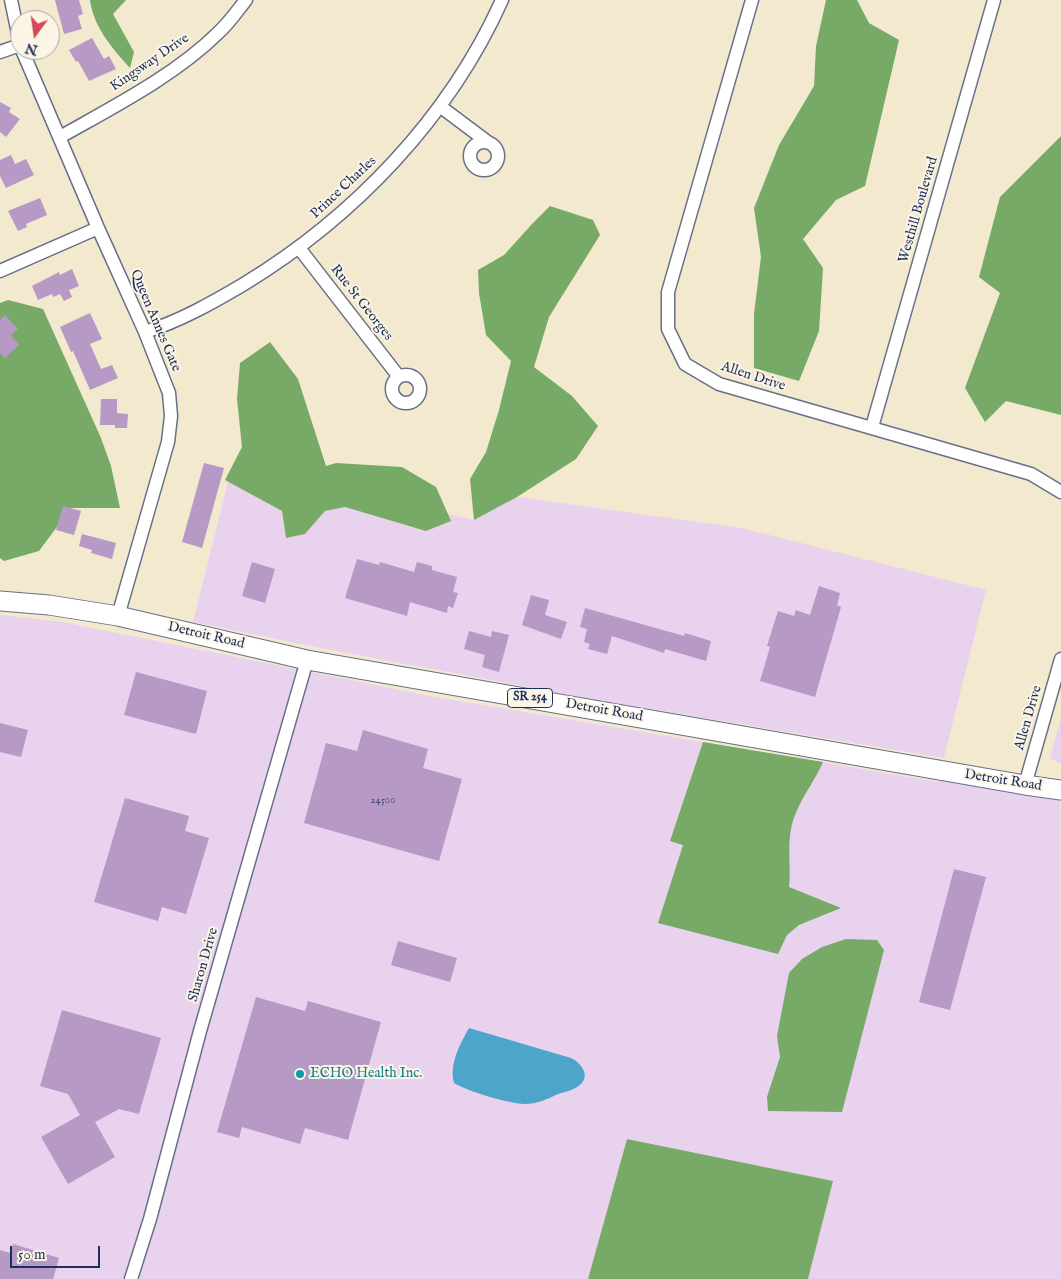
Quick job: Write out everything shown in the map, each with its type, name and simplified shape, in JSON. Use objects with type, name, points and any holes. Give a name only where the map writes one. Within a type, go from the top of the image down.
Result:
[{"type":"main road","name":"Detroit Road","points":[[0,600],[49,605],[118,616],[307,660],[1061,790]]},
{"type":"street","name":"Kingsway Drive","points":[[60,137],[129,98],[182,63],[219,32],[246,0]]},
{"type":"street","name":"Prince Charles","points":[[145,332],[159,328],[213,302],[299,248],[346,209],[387,170],[440,107],[491,25],[502,0]]},
{"type":"street","name":"Allen Drive","points":[[752,0],[668,292],[668,329],[685,364],[719,384],[1031,474],[1061,492]]},
{"type":"street","name":"Westhill Boulevard","points":[[872,427],[994,0]]},
{"type":"street","name":"Queen Annes Gate","points":[[26,60],[98,228],[145,332],[169,393],[171,416],[168,442],[118,616]]},
{"type":"street","points":[[440,107],[489,143]]},
{"type":"street","points":[[0,271],[98,228]]},
{"type":"street","name":"Rue St Georges","points":[[299,248],[399,377]]},
{"type":"street","name":"Allen Drive","points":[[1025,785],[1061,659]]},
{"type":"street","name":"Sharon Drive","points":[[131,1279],[150,1219],[200,1031],[307,660]]},
{"type":"shaded area","points":[[228,481],[282,511],[286,538],[305,534],[325,511],[345,507],[426,531],[451,521],[448,514],[474,520],[517,497],[742,528],[986,590],[944,758],[591,699],[193,622]]},
{"type":"shaded area","points":[[0,615],[63,622],[430,696],[939,782],[940,779],[1060,798],[1061,1279],[808,1279],[832,1181],[627,1139],[588,1279],[0,1279]]},
{"type":"shaded area","points":[[1061,717],[1061,763],[1050,759]]},
{"type":"green space","points":[[90,0],[126,0],[113,14],[134,52],[130,68],[110,45],[100,29],[95,20]]},
{"type":"green space","points":[[826,0],[857,0],[869,23],[899,40],[865,186],[836,200],[803,239],[823,268],[819,331],[799,381],[754,368],[754,314],[761,257],[754,208],[779,145],[814,86],[816,46]]},
{"type":"green space","points":[[1061,136],[1061,415],[1006,401],[985,422],[965,388],[1000,293],[979,277],[1000,197]]},
{"type":"green space","points":[[550,206],[593,220],[600,235],[549,317],[534,367],[572,396],[598,426],[576,459],[517,497],[474,520],[470,479],[486,452],[511,361],[486,335],[479,293],[478,270],[504,255]]},
{"type":"green space","points":[[8,300],[43,309],[101,438],[111,466],[120,508],[71,508],[39,551],[4,561],[0,558],[0,303]]},
{"type":"green space","points":[[270,342],[298,379],[326,466],[336,463],[402,467],[436,487],[451,521],[426,531],[345,507],[325,511],[305,534],[286,538],[282,511],[225,480],[242,447],[237,399],[240,363]]},
{"type":"green space","points":[[703,742],[823,762],[799,806],[792,826],[789,842],[789,887],[841,908],[799,925],[787,935],[778,954],[658,923],[683,845],[670,841]]},
{"type":"green space","points":[[846,939],[877,940],[884,950],[842,1112],[768,1111],[767,1097],[780,1057],[777,1036],[789,973],[802,959],[822,947]]},
{"type":"green space","points":[[627,1139],[833,1181],[808,1279],[588,1279]]},
{"type":"water","points":[[469,1028],[571,1058],[582,1067],[585,1075],[584,1080],[572,1090],[529,1104],[498,1099],[454,1083],[454,1061]]},
{"type":"building","points":[[55,0],[79,0],[83,14],[78,16],[82,29],[64,34],[60,10],[58,10]]},
{"type":"building","points":[[92,38],[104,59],[109,56],[116,69],[89,81],[78,61],[76,62],[69,50]]},
{"type":"building","points":[[0,102],[11,108],[9,112],[20,119],[6,137],[0,132]]},
{"type":"building","points":[[11,155],[15,164],[26,159],[34,175],[6,188],[0,176],[0,160]]},
{"type":"building","points":[[40,198],[47,215],[26,224],[27,227],[18,231],[8,211]]},
{"type":"building","points":[[72,269],[79,286],[69,290],[72,297],[64,301],[60,294],[53,297],[52,294],[38,300],[32,286],[59,272],[60,275]]},
{"type":"building","points":[[90,313],[102,339],[90,344],[101,369],[112,365],[118,378],[90,390],[60,327]]},
{"type":"building","points":[[5,315],[18,329],[11,335],[19,345],[5,358],[0,353],[0,320]]},
{"type":"building","points":[[101,399],[117,399],[117,413],[128,414],[127,428],[115,428],[115,425],[100,425]]},
{"type":"building","points":[[204,463],[224,468],[202,548],[182,542]]},
{"type":"building","points":[[63,506],[81,511],[74,535],[56,530]]},
{"type":"building","points":[[82,534],[116,543],[112,559],[91,553],[92,550],[79,546]]},
{"type":"building","points":[[357,559],[379,565],[380,562],[414,572],[417,562],[432,566],[432,570],[457,577],[453,592],[458,593],[453,608],[448,606],[447,613],[410,602],[407,616],[345,598]]},
{"type":"building","points":[[252,562],[275,569],[265,603],[242,596]]},
{"type":"building","points":[[819,586],[840,593],[837,605],[841,607],[815,697],[760,681],[770,647],[767,646],[778,611],[794,616],[796,610],[810,615]]},
{"type":"building","points":[[531,595],[549,600],[545,615],[567,622],[561,639],[522,625]]},
{"type":"building","points":[[585,608],[684,636],[685,633],[711,641],[706,661],[665,649],[664,653],[612,636],[607,654],[588,649],[590,644],[584,642],[587,629],[580,627]]},
{"type":"building","points":[[469,631],[491,637],[492,631],[509,635],[499,672],[482,667],[485,655],[464,649]]},
{"type":"building","points":[[136,672],[207,691],[196,734],[124,715]]},
{"type":"building","points":[[0,723],[28,730],[21,757],[0,752]]},
{"type":"building","points":[[363,730],[428,749],[423,768],[462,779],[439,861],[304,823],[326,743],[357,751]]},
{"type":"building","points":[[125,798],[189,816],[185,831],[209,838],[186,914],[162,907],[158,921],[94,902]]},
{"type":"building","points":[[954,869],[986,877],[950,1010],[919,1002]]},
{"type":"building","points":[[398,941],[457,958],[450,982],[391,965]]},
{"type":"building","name":"ECHO Health Inc.","points":[[256,997],[305,1011],[308,1001],[381,1022],[348,1140],[305,1128],[300,1144],[242,1127],[239,1138],[217,1132]]},
{"type":"building","points":[[62,1010],[161,1038],[139,1114],[119,1109],[95,1122],[115,1157],[68,1184],[41,1137],[80,1115],[68,1094],[40,1086]]},
{"type":"building","points":[[13,1244],[59,1258],[53,1279],[0,1279],[0,1250],[10,1253]]},
{"type":"place","name":"ECHO Health Inc.","points":[[300,1074]]}]
